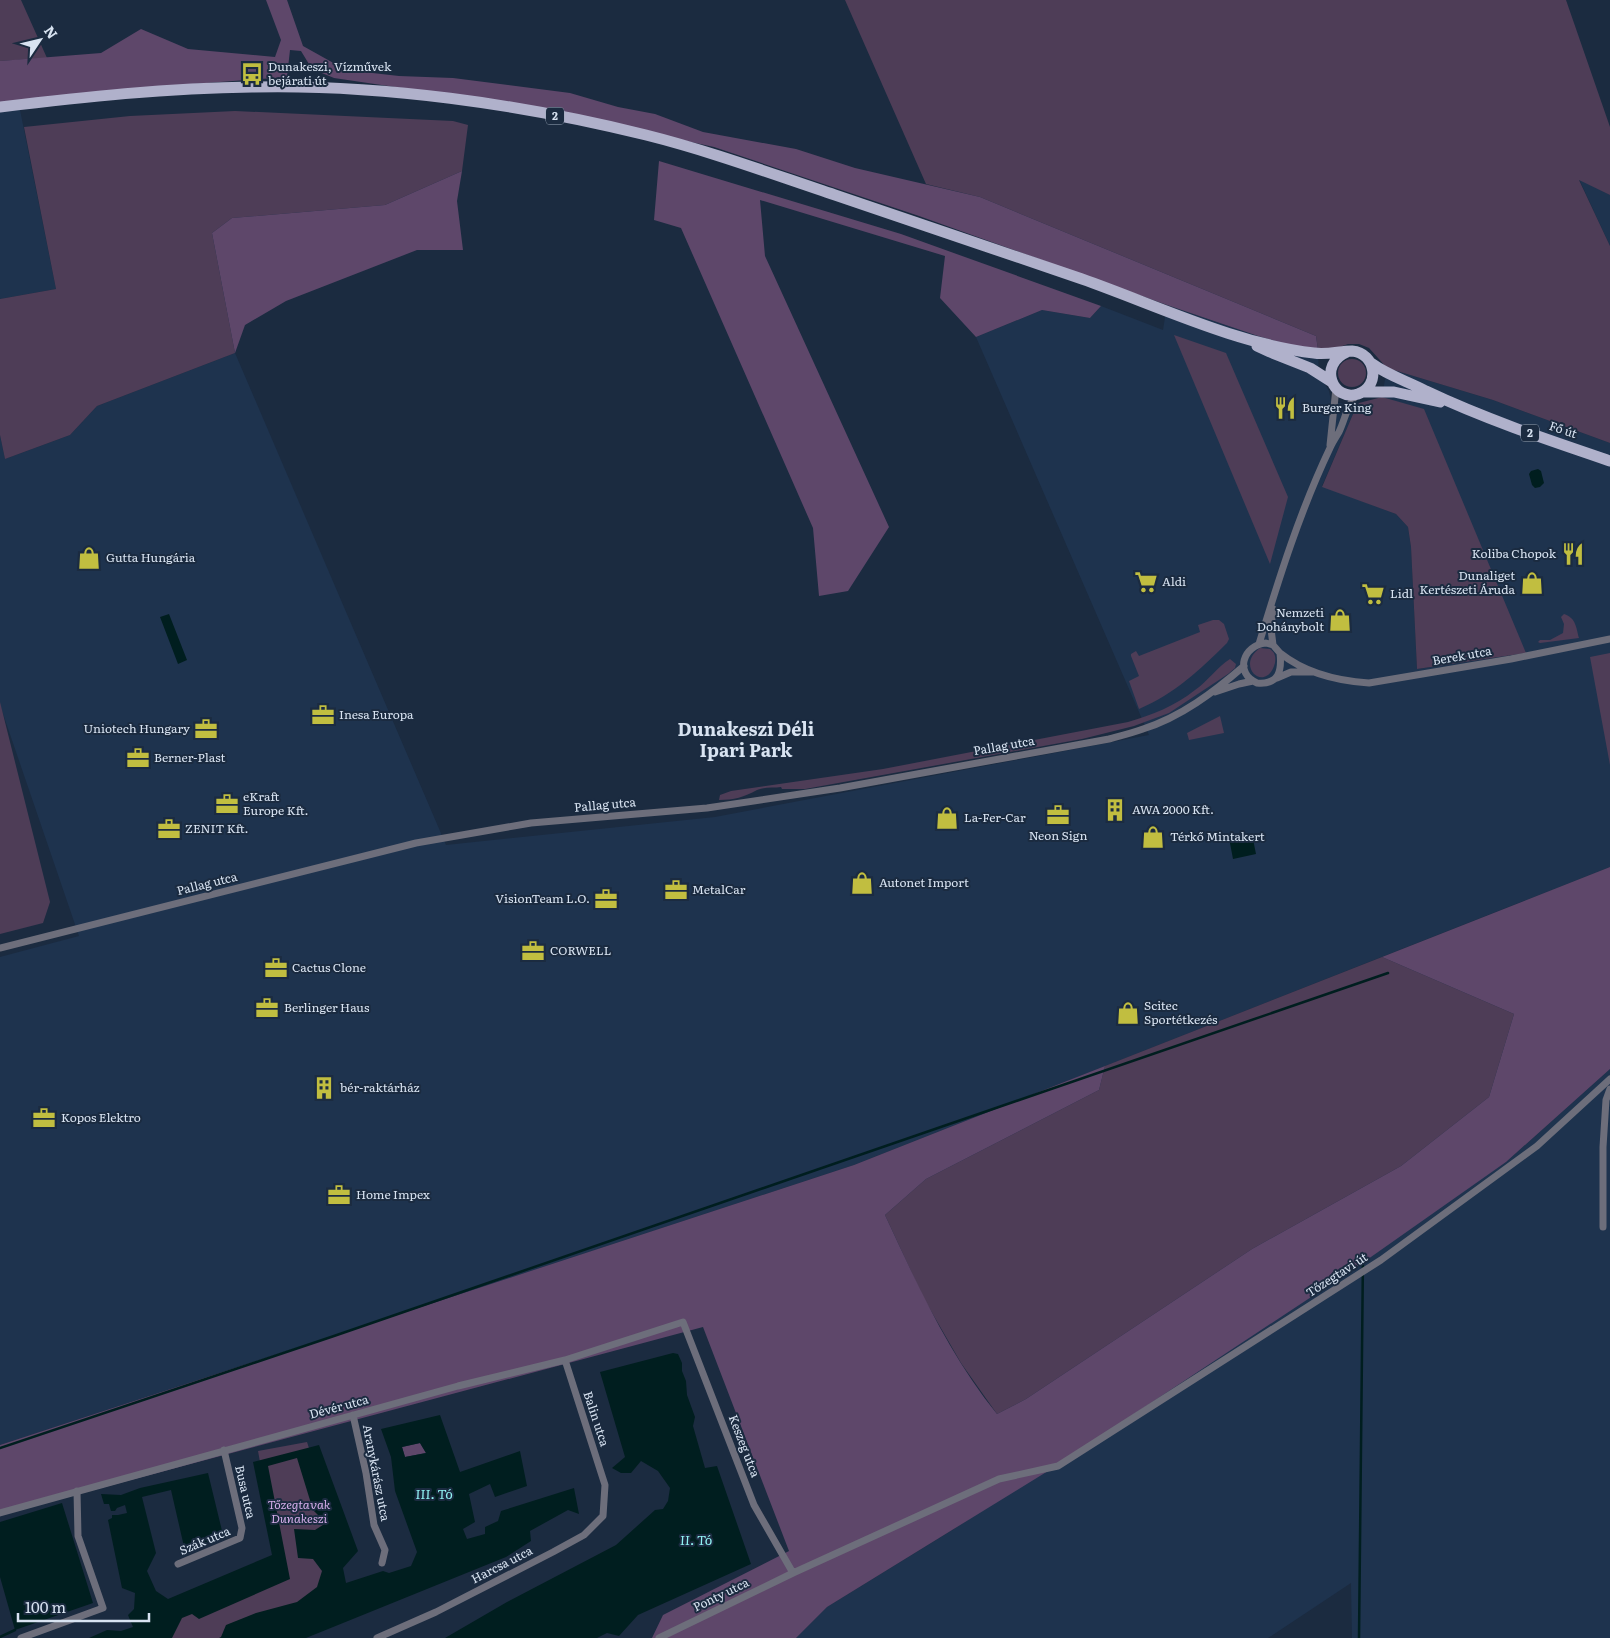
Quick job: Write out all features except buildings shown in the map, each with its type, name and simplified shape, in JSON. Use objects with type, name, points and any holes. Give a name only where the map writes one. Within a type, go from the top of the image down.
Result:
[{"type":"main road","name":"2","points":[[0,107],[114,94],[253,86],[410,94],[528,110],[621,129],[707,151],[1087,280],[1242,338],[1288,350],[1320,354],[1361,353],[1371,363]]},
{"type":"main road","name":"2","points":[[1242,338],[1270,352],[1310,368],[1342,392],[1350,394],[1360,393]]},
{"type":"main road","points":[[1334,385],[1330,374],[1331,367],[1334,360],[1347,352]]},
{"type":"main road","points":[[1360,393],[1369,387],[1373,379],[1374,371],[1371,363]]},
{"type":"main road","name":"Fő út","points":[[1371,363],[1385,373],[1450,403],[1610,461]]},
{"type":"main road","name":"Fő út","points":[[1360,393],[1394,392],[1450,403]]},
{"type":"street","points":[[1330,448],[1334,385]]},
{"type":"street","points":[[1260,644],[1274,593],[1290,547],[1330,448],[1340,431],[1349,404],[1360,393]]},
{"type":"street","points":[[1273,645],[1260,644],[1248,651],[1245,656],[1244,666],[1253,681],[1263,684],[1270,682],[1276,678],[1280,670],[1280,653],[1273,645],[1271,630],[1274,593]]},
{"type":"street","name":"Berek utca","points":[[1280,653],[1290,661],[1318,673],[1345,681],[1369,683],[1511,659],[1610,639]]},
{"type":"street","name":"Pallag utca","points":[[0,948],[406,846],[481,831],[531,823],[706,808],[840,788],[1109,739],[1144,729],[1175,716],[1210,693],[1244,666]]},
{"type":"street","name":"Berek utca","points":[[1276,678],[1290,672],[1318,673]]},
{"type":"street","name":"Pallag utca","points":[[1210,693],[1253,681]]},
{"type":"street","name":"Tőzegtavi út","points":[[793,1573],[1000,1480],[1058,1466],[1381,1260],[1537,1146],[1610,1079]]},
{"type":"street","points":[[1603,1227],[1603,1147],[1606,1100],[1610,1089]]},
{"type":"street","name":"Dévér utca","points":[[0,1513],[458,1386],[565,1360],[684,1322]]},
{"type":"street","name":"Keszeg utca","points":[[684,1322],[754,1504],[793,1573]]},
{"type":"street","name":"Balin utca","points":[[565,1360],[605,1485]]},
{"type":"street","name":"Aranykárász utca","points":[[353,1415],[366,1473],[374,1525],[385,1550],[382,1563]]},
{"type":"street","name":"Busa utca","points":[[224,1450],[242,1528],[240,1538]]},
{"type":"street","name":"Harcsa utca","points":[[377,1638],[436,1612],[584,1534],[603,1516],[605,1485]]},
{"type":"street","points":[[21,1638],[103,1608],[78,1536],[77,1492]]},
{"type":"street","name":"Szák utca","points":[[178,1564],[240,1538]]},
{"type":"street","name":"Ponty utca","points":[[659,1638],[793,1573]]},
{"type":"shaded area","points":[[266,0],[287,0],[303,46],[346,70],[399,76],[453,78],[570,93],[618,107],[655,114],[703,132],[796,149],[855,168],[980,197],[1316,336],[1318,350],[1289,345],[1258,336],[919,216],[714,147],[531,107],[334,78],[312,69],[301,51],[290,50],[287,77],[115,90],[0,103],[0,61],[101,53],[141,29],[188,49],[275,57],[281,40]]},
{"type":"shaded area","points":[[18,100],[56,289],[0,299],[0,103]]},
{"type":"shaded area","points":[[659,161],[901,234],[1101,306],[1090,318],[1042,310],[976,337],[940,298],[945,256],[760,200],[765,256],[889,527],[848,591],[819,596],[813,528],[681,228],[654,220]]},
{"type":"shaded area","points":[[462,171],[457,201],[463,250],[417,250],[286,301],[245,325],[235,353],[212,233],[232,218],[385,205]]},
{"type":"shaded area","points":[[1579,179],[1610,195],[1610,246]]},
{"type":"shaded area","points":[[1167,305],[1258,336],[1318,350],[1319,378],[1329,391],[1331,401],[1356,407],[1322,486],[1396,514],[1408,527],[1411,547],[1417,669],[1526,653],[1382,397],[1387,368],[1493,400],[1610,443],[1610,867],[854,1165],[0,1445],[0,957],[79,936],[0,705],[0,435],[5,459],[70,435],[97,406],[235,353],[446,845],[715,817],[1149,735],[976,337],[1042,310],[1090,318],[1101,306],[1163,330]]},
{"type":"shaded area","points":[[1610,867],[1610,1069],[1506,1162],[1361,1264],[1048,1471],[827,1607],[796,1638],[652,1638],[663,1615],[789,1551],[703,1327],[0,1515],[0,1445],[854,1165],[1105,1066],[1099,1090],[926,1179],[885,1215],[922,1293],[949,1343],[964,1368],[997,1414],[1026,1399],[1252,1249],[1401,1166],[1489,1097],[1514,1014],[1382,957]]},
{"type":"shaded area","points":[[1610,1069],[1610,1638],[1352,1638],[1351,1583],[1268,1638],[796,1638],[827,1607],[954,1529],[1506,1162]]},
{"type":"shaded area","points":[[420,1443],[426,1453],[405,1457],[402,1447]]},
{"type":"green space","points":[[0,0],[21,0],[47,58],[0,61]]},
{"type":"green space","points":[[845,0],[1566,0],[1610,127],[1610,195],[1579,180],[1610,246],[1610,443],[1493,400],[1387,368],[1369,348],[1359,344],[1348,344],[1337,348],[1318,350],[1316,336],[980,197],[926,184]]},
{"type":"green space","points":[[235,111],[453,121],[468,125],[462,171],[385,205],[232,218],[212,233],[235,353],[97,406],[70,435],[5,459],[0,435],[0,299],[56,289],[24,127],[130,116]]},
{"type":"green space","points":[[1174,335],[1226,353],[1288,497],[1270,564]]},
{"type":"green space","points":[[1352,359],[1362,363],[1366,373],[1362,383],[1352,387],[1342,383],[1338,373],[1342,363]]},
{"type":"green space","points":[[1382,397],[1424,409],[1526,653],[1417,669],[1411,547],[1408,527],[1396,514],[1322,487],[1356,407],[1359,403]]},
{"type":"green space","points":[[1564,614],[1573,620],[1579,638],[1538,642],[1540,640],[1550,640],[1563,633],[1564,624],[1561,617]]},
{"type":"green space","points":[[1219,620],[1224,624],[1229,639],[1227,643],[1207,663],[1175,689],[1139,709],[1129,681],[1139,676],[1131,654],[1136,651],[1139,656],[1200,632],[1198,625]]},
{"type":"green space","points":[[1260,648],[1270,649],[1275,657],[1275,663],[1271,672],[1265,677],[1259,677],[1251,669],[1250,662],[1253,655]]},
{"type":"green space","points":[[1610,653],[1610,765],[1590,657]]},
{"type":"green space","points":[[1230,659],[1236,664],[1235,668],[1228,674],[1169,713],[1134,726],[1082,739],[805,789],[765,788],[739,798],[719,800],[720,795],[731,791],[883,769],[1128,722],[1154,713],[1179,701],[1200,686]]},
{"type":"green space","points":[[0,702],[50,902],[43,923],[0,934]]},
{"type":"green space","points":[[1220,716],[1224,733],[1189,740],[1187,733]]},
{"type":"green space","points":[[1382,957],[1514,1014],[1489,1097],[1401,1166],[1252,1249],[1026,1399],[997,1414],[961,1363],[923,1297],[885,1215],[926,1179],[1099,1090],[1105,1066]]},
{"type":"green space","name":"Tőzegtavak Dunakeszi","points":[[307,1442],[336,1531],[334,1603],[241,1638],[159,1638],[170,1617],[280,1573],[258,1451]]},
{"type":"water","points":[[1538,469],[1541,471],[1544,483],[1540,487],[1535,488],[1532,485],[1529,474],[1531,471]]},
{"type":"water","points":[[169,614],[187,660],[178,664],[160,617]]},
{"type":"water","points":[[1252,834],[1256,854],[1233,859],[1229,838]]},
{"type":"water","name":"II. Tó","points":[[673,1353],[678,1354],[682,1363],[687,1395],[695,1417],[693,1426],[705,1468],[717,1466],[751,1564],[638,1615],[619,1636],[607,1633],[597,1638],[445,1638],[507,1602],[616,1545],[655,1510],[663,1509],[668,1501],[670,1488],[658,1471],[641,1461],[631,1473],[621,1473],[612,1468],[625,1457],[600,1372]]},
{"type":"water","name":"III. Tó","points":[[440,1415],[460,1472],[520,1451],[527,1486],[495,1497],[490,1484],[469,1494],[475,1522],[463,1529],[467,1539],[485,1534],[485,1527],[498,1521],[501,1511],[574,1488],[579,1514],[568,1510],[530,1531],[531,1541],[506,1557],[306,1638],[219,1638],[226,1625],[256,1613],[297,1602],[317,1587],[322,1571],[313,1559],[298,1558],[294,1529],[315,1530],[326,1523],[313,1510],[297,1458],[268,1466],[290,1579],[199,1619],[192,1614],[182,1618],[172,1638],[89,1638],[107,1630],[121,1631],[133,1627],[128,1615],[134,1609],[135,1593],[122,1588],[108,1520],[112,1518],[112,1515],[127,1513],[125,1505],[117,1508],[115,1511],[111,1511],[109,1504],[104,1504],[101,1494],[121,1495],[140,1488],[208,1473],[224,1539],[185,1551],[171,1490],[142,1497],[156,1553],[147,1571],[156,1591],[168,1599],[272,1555],[253,1462],[319,1445],[358,1551],[343,1568],[346,1583],[383,1571],[389,1573],[411,1566],[417,1552],[395,1491],[391,1457],[381,1429]],"holes":[[[420,1443],[426,1453],[405,1457],[402,1447]]]},
{"type":"water","points":[[62,1503],[93,1603],[15,1630],[0,1577],[0,1522]]},
{"type":"waterway","points":[[0,1448],[334,1336],[1388,973]]},
{"type":"waterway","points":[[1359,1638],[1363,1255]]},
{"type":"waterway","points":[[0,1637],[15,1630]]},
{"type":"place","name":"Dunakeszi, Vízművek bejárati út","points":[[252,74]]},
{"type":"place","name":"Burger King","points":[[1285,408]]},
{"type":"place","name":"Koliba Chopok","points":[[1573,554]]},
{"type":"place","name":"Gutta Hungária","points":[[89,558]]},
{"type":"place","name":"Aldi","points":[[1146,582]]},
{"type":"place","name":"Dunaliget Kertészeti Áruda","points":[[1532,583]]},
{"type":"place","name":"Lidl","points":[[1373,594]]},
{"type":"place","name":"Nemzeti Dohánybolt","points":[[1340,620]]},
{"type":"place","name":"Inesa Europa","points":[[323,715]]},
{"type":"place","name":"Uniotech Hungary","points":[[206,729]]},
{"type":"place","name":"Berner-Plast","points":[[138,758]]},
{"type":"place","name":"eKraft Europe Kft.","points":[[227,804]]},
{"type":"place","name":"AWA 2000 Kft.","points":[[1115,810]]},
{"type":"place","name":"Neon Sign","points":[[1058,815]]},
{"type":"place","name":"La-Fer-Car","points":[[947,818]]},
{"type":"place","name":"ZENIT Kft.","points":[[169,829]]},
{"type":"place","name":"Térkő Mintakert","points":[[1153,837]]},
{"type":"place","name":"Autonet Import","points":[[862,883]]},
{"type":"place","name":"MetalCar","points":[[676,890]]},
{"type":"place","name":"VisionTeam L.O.","points":[[606,899]]},
{"type":"place","name":"CORWELL","points":[[533,951]]},
{"type":"place","name":"Cactus Clone","points":[[276,968]]},
{"type":"place","name":"Berlinger Haus","points":[[267,1008]]},
{"type":"place","name":"Scitec Sportétkezés","points":[[1128,1013]]},
{"type":"place","name":"bér-raktárház","points":[[324,1088]]},
{"type":"place","name":"Kopos Elektro","points":[[44,1118]]},
{"type":"place","name":"Home Impex","points":[[339,1195]]},
{"type":"district","name":"Dunakeszi Déli Ipari Park","points":[[746,740]]}]
